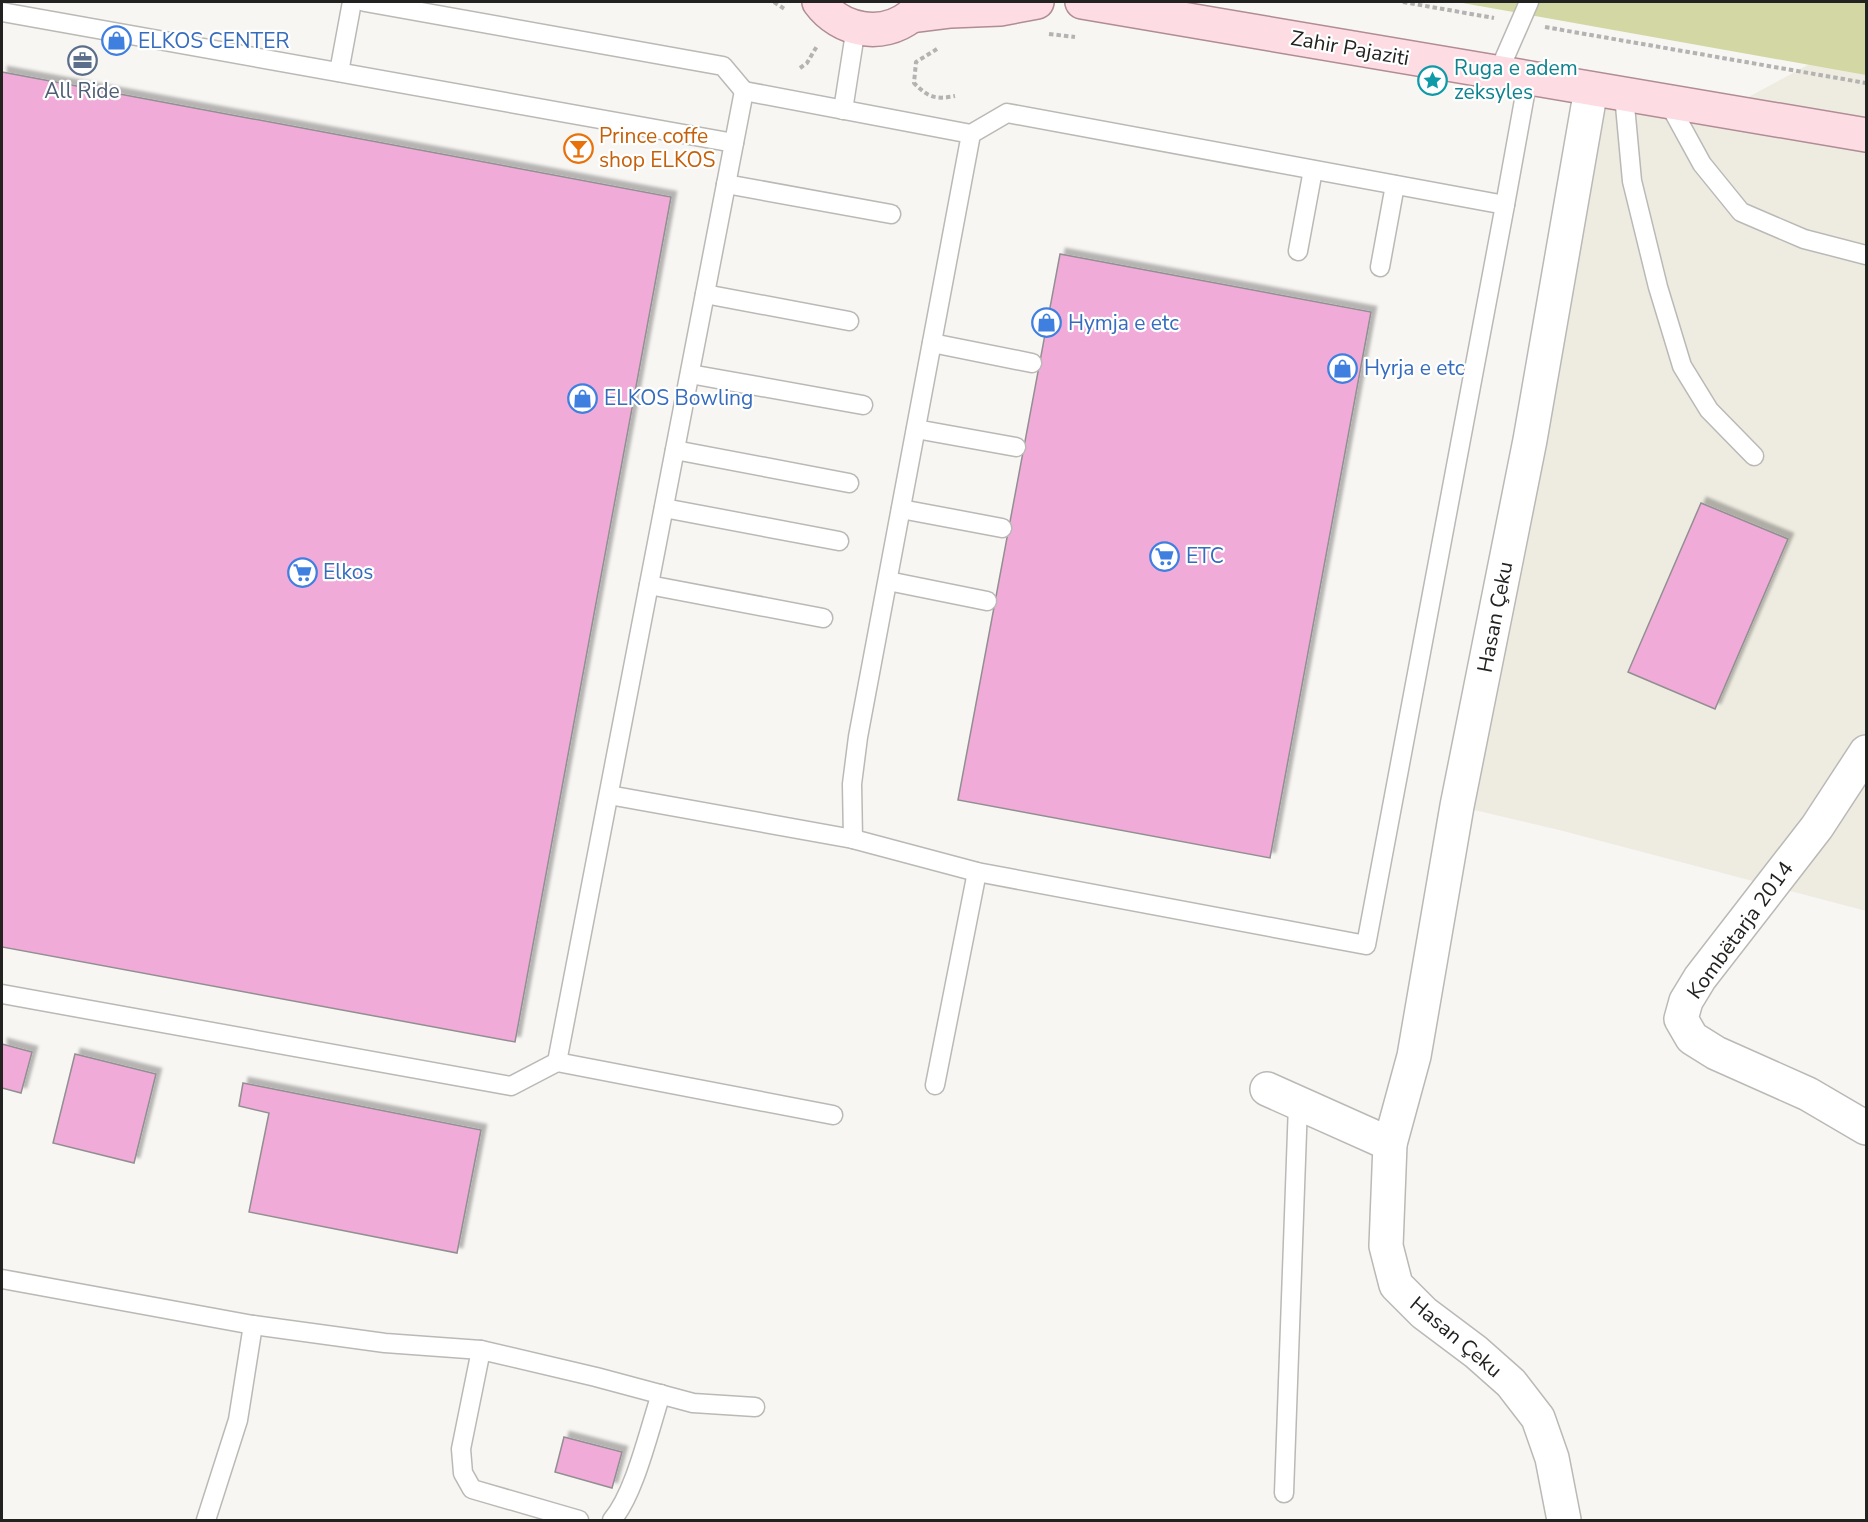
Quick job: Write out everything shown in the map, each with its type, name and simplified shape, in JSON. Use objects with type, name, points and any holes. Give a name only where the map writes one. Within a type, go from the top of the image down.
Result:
[{"type":"main road","points":[[818,4],[844,24],[867,30],[890,27],[917,9],[951,11],[1000,9],[1037,2]]},
{"type":"main road","name":"Zahir Pajaziti","points":[[1082,2],[1866,135]]},
{"type":"street","name":"Hasan Çeku","points":[[1564,1521],[1552,1458],[1538,1418],[1511,1383],[1476,1352],[1424,1313],[1396,1285],[1386,1246],[1390,1144],[1414,1056],[1457,806],[1528,452],[1592,89]]},
{"type":"street","name":"Kombëtarja 2014","points":[[1866,752],[1817,827],[1701,978],[1686,1001],[1681,1019],[1692,1038],[1716,1053],[1808,1094],[1866,1128]]},
{"type":"street","points":[[1267,1089],[1390,1144]]},
{"type":"lane","points":[[339,72],[352,2]]},
{"type":"lane","points":[[365,2],[723,66],[744,91],[971,134],[1007,113],[1505,205]]},
{"type":"lane","points":[[609,795],[853,839],[977,872],[1366,945],[1505,205],[1513,76],[1530,2]]},
{"type":"lane","points":[[2,12],[734,142]]},
{"type":"lane","points":[[843,110],[856,27]]},
{"type":"lane","points":[[557,1062],[744,91]]},
{"type":"lane","points":[[1624,95],[1632,181],[1658,287],[1682,366],[1708,410],[1754,456]]},
{"type":"lane","points":[[1668,102],[1702,164],[1741,212],[1804,239],[1866,255]]},
{"type":"lane","points":[[853,839],[852,784],[858,737],[971,134]]},
{"type":"lane","points":[[1298,251],[1313,170]]},
{"type":"lane","points":[[726,184],[891,214]]},
{"type":"lane","points":[[1380,267],[1395,185]]},
{"type":"lane","points":[[705,294],[849,321]]},
{"type":"lane","points":[[932,343],[1032,363]]},
{"type":"lane","points":[[690,374],[863,405]]},
{"type":"lane","points":[[916,429],[1017,447]]},
{"type":"lane","points":[[675,450],[849,483]]},
{"type":"lane","points":[[664,508],[839,541]]},
{"type":"lane","points":[[901,509],[1002,528]]},
{"type":"lane","points":[[888,581],[987,600]]},
{"type":"lane","points":[[649,585],[823,618]]},
{"type":"lane","points":[[935,1085],[977,872]]},
{"type":"lane","points":[[2,994],[511,1086],[557,1062],[833,1115]]},
{"type":"lane","points":[[1284,1492],[1298,1104]]},
{"type":"lane","points":[[2,1279],[253,1325],[385,1343],[482,1350],[693,1403],[755,1407]]},
{"type":"lane","points":[[206,1521],[238,1420],[253,1325]]},
{"type":"lane","points":[[482,1350],[461,1449],[463,1473],[472,1489],[579,1521]]},
{"type":"lane","points":[[612,1521],[621,1509],[661,1394]]},
{"type":"path","points":[[1403,2],[1503,20]]},
{"type":"path","points":[[1537,26],[1866,83]]},
{"type":"path","points":[[1039,33],[1081,37]]},
{"type":"path","points":[[940,48],[931,51],[916,62],[914,83],[926,96],[943,99],[955,96]]},
{"type":"shaded area","points":[[1866,34],[1866,911],[1559,830],[1457,806],[1591,89],[1722,111]]},
{"type":"green space","points":[[1457,2],[1866,2],[1866,75]]},
{"type":"building","name":"Elkos","points":[[2,72],[671,197],[515,1042],[2,947]]},
{"type":"building","name":"ETC","points":[[1060,254],[1371,312],[1270,858],[958,800]]},
{"type":"building","points":[[1701,503],[1788,539],[1715,709],[1628,672]]},
{"type":"building","points":[[2,1044],[32,1052],[21,1093],[2,1088]]},
{"type":"building","points":[[75,1054],[156,1074],[134,1163],[53,1143]]},
{"type":"building","points":[[243,1083],[481,1130],[457,1253],[249,1212],[269,1113],[239,1106]]},
{"type":"building","points":[[564,1437],[622,1452],[612,1488],[555,1472]]},
{"type":"place","name":"ELKOS CENTER","points":[[117,41]]},
{"type":"place","name":"All Ride","points":[[82,60]]},
{"type":"place","name":"Ruga e adem zeksyles","points":[[1433,80]]},
{"type":"place","name":"Prince coffe shop ELKOS","points":[[578,148]]},
{"type":"place","name":"Hymja e etc","points":[[1047,323]]},
{"type":"place","name":"Hyrja e etc","points":[[1343,368]]},
{"type":"place","name":"ELKOS Bowling","points":[[583,398]]},
{"type":"place","name":"ETC","points":[[1165,556]]},
{"type":"place","name":"Elkos","points":[[302,572]]}]
